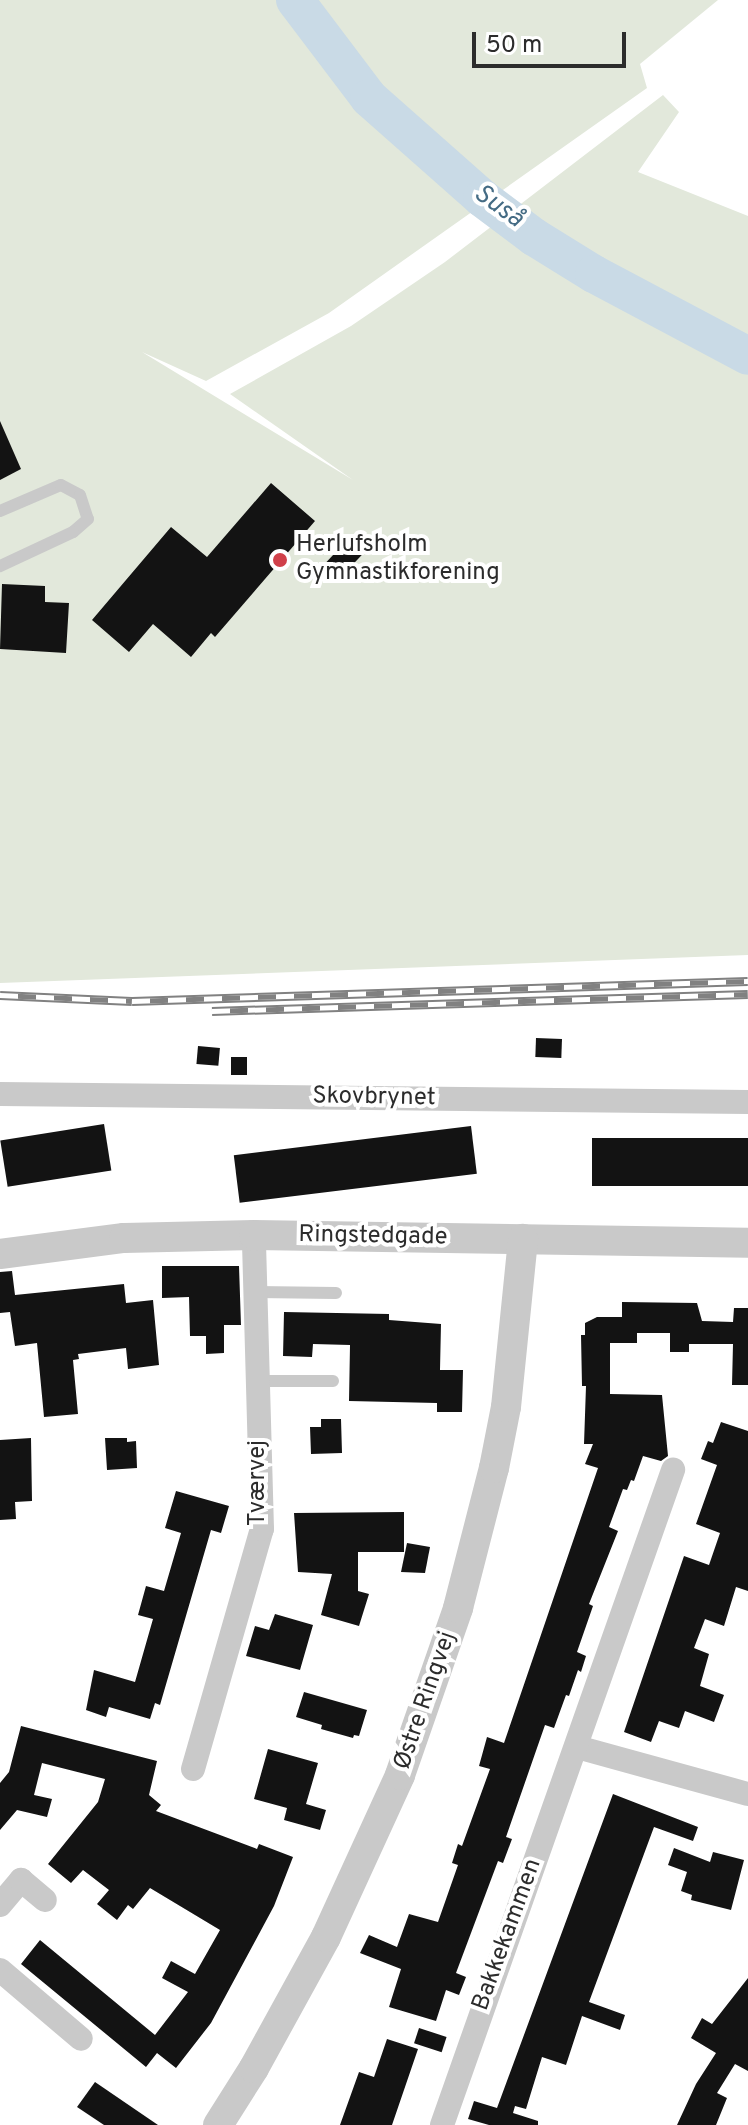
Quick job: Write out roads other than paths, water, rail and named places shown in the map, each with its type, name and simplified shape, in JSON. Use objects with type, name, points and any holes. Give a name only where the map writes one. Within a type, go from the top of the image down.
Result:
[{"type":"street","name":"Skovbrynet","points":[[0,1094],[748,1102]]},
{"type":"street","name":"Ringstedgade","points":[[0,1254],[124,1238],[254,1235],[748,1243]]},
{"type":"street","name":"Tværvej","points":[[193,1769],[262,1529],[254,1235]]},
{"type":"street","name":"Østre Ringvej","points":[[218,2125],[254,2068],[326,1937],[400,1775],[420,1720],[458,1608],[494,1468],[506,1407],[523,1239]]},
{"type":"street","name":"Bakkekammen","points":[[442,2125],[467,2046],[577,1747],[673,1470]]},
{"type":"street","points":[[577,1747],[748,1794]]},
{"type":"street","points":[[0,1905],[21,1880],[45,1900]]},
{"type":"street","points":[[0,1970],[81,2039]]},
{"type":"lane","points":[[0,511],[61,485],[80,495],[88,519],[73,532],[0,566]]},
{"type":"lane","points":[[256,1292],[336,1293]]},
{"type":"lane","points":[[258,1381],[333,1381]]},
{"type":"waterway","name":"Suså","points":[[295,0],[369,98],[482,198],[534,237],[594,274],[748,356]]},
{"type":"railway","points":[[0,995],[132,1001],[748,981]]},
{"type":"railway","points":[[212,1011],[748,994]]},
{"type":"place","name":"Herlufsholm Gymnastikforening","points":[[280,560]]}]
